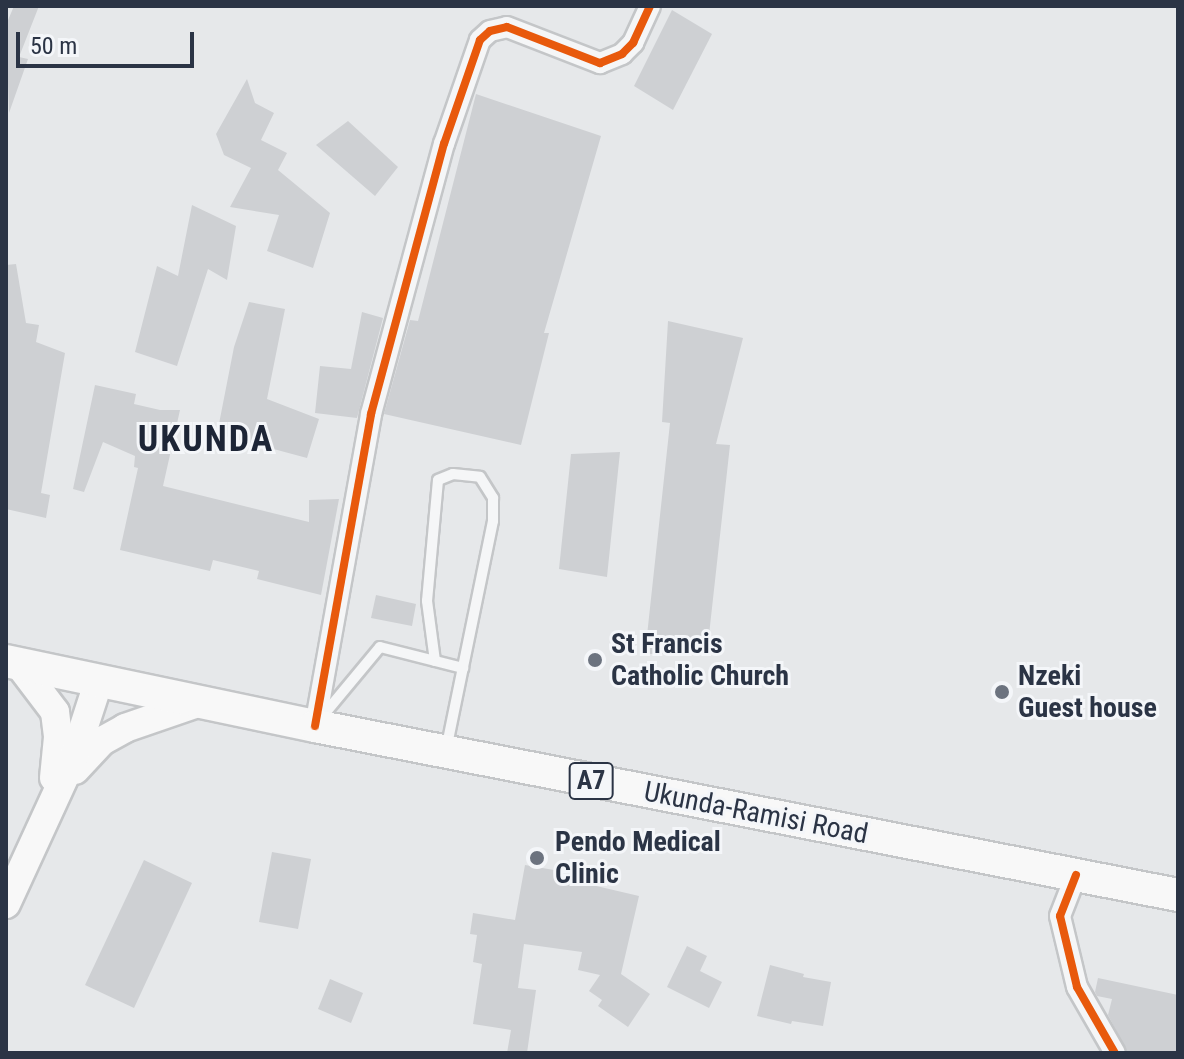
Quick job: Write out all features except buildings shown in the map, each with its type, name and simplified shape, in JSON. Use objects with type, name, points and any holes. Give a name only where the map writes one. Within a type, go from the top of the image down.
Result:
[{"type":"highway","name":"Ukunda-Ramisi Road","points":[[12,662],[315,726],[1178,895]]},
{"type":"main road","points":[[12,662],[55,712],[58,751],[50,803]]},
{"type":"main road","points":[[6,904],[75,754],[99,680]]},
{"type":"main road","points":[[50,803],[85,756],[102,741],[125,728],[204,701]]},
{"type":"street","points":[[315,726],[371,414],[444,144],[480,40],[490,31],[507,27],[600,63],[622,54],[633,43],[650,6]]},
{"type":"street","points":[[1076,875],[1060,916],[1077,987],[1115,1053]]},
{"type":"lane","points":[[435,661],[427,601],[438,480],[453,474],[480,477],[493,498],[493,521],[446,752]]},
{"type":"lane","points":[[315,726],[380,647],[463,668]]},
{"type":"cycle path","points":[[315,726],[371,414],[444,144],[480,40],[490,31],[507,27],[600,63],[622,54],[633,43],[650,6]]},
{"type":"cycle path","points":[[1076,875],[1060,916],[1077,987],[1115,1053]]},
{"type":"place","name":"St Francis Catholic Church","points":[[595,660]]},
{"type":"place","name":"Nzeki Guest house","points":[[1002,692]]},
{"type":"place","name":"Pendo Medical Clinic","points":[[537,858]]},
{"type":"district","name":"UKUNDA","points":[[206,440]]}]
